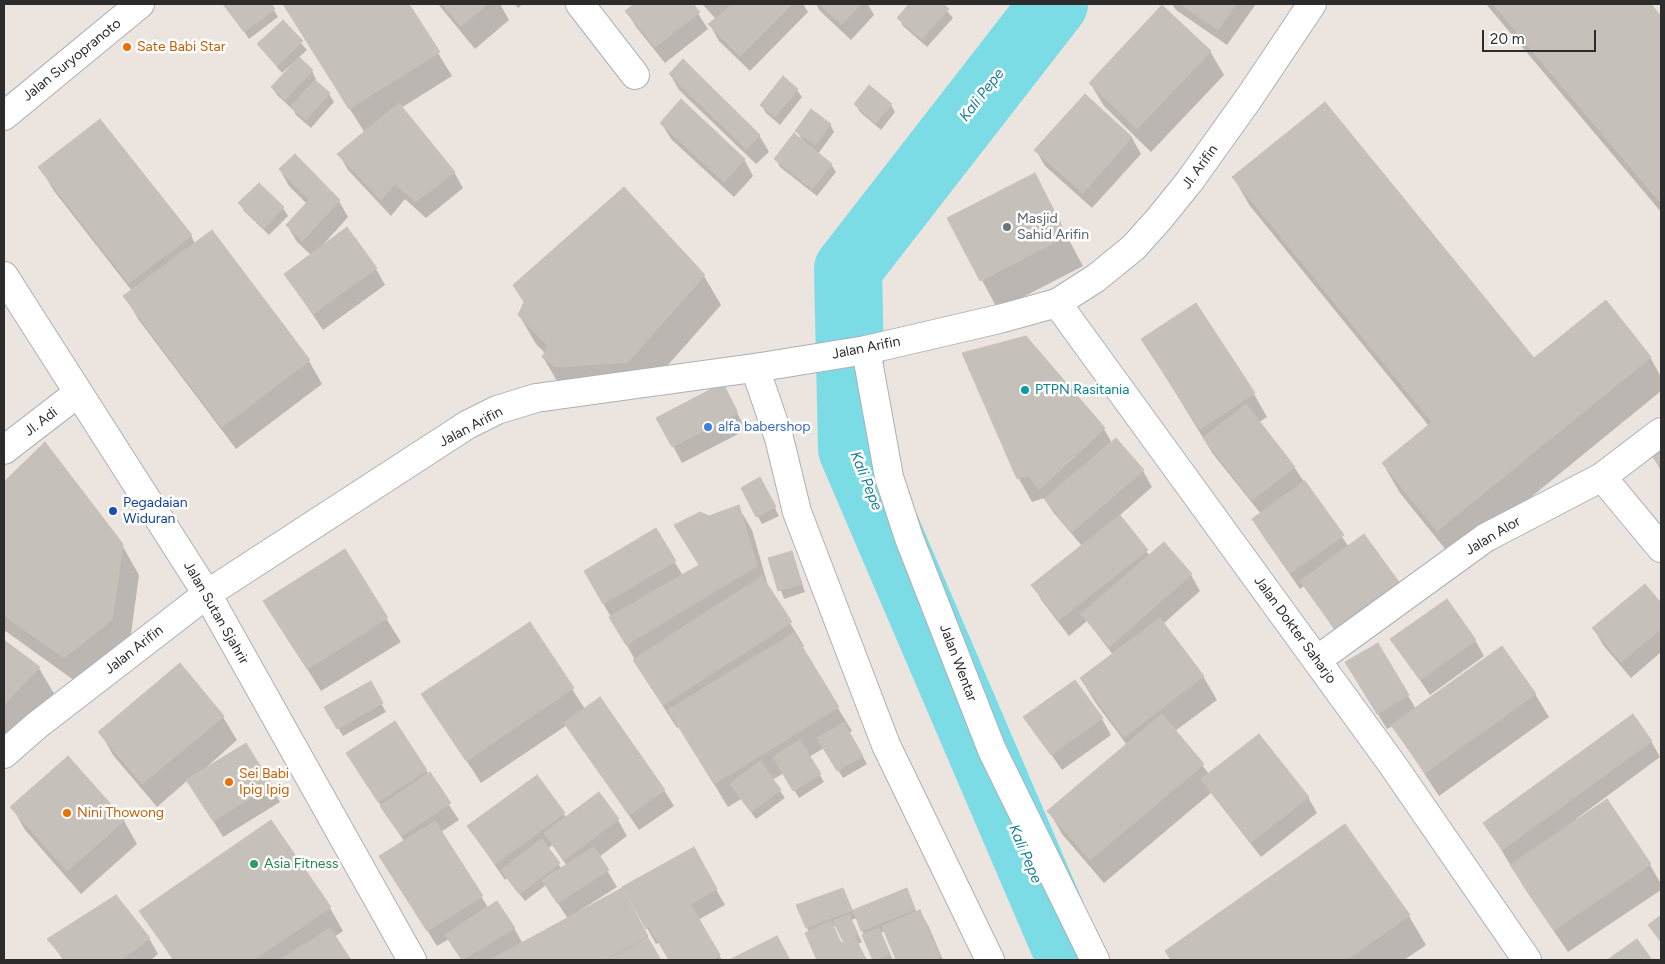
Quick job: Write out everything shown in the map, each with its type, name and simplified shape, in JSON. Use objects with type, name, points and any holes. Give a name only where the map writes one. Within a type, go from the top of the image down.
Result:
[{"type":"main road","name":"Jalan Suryopranoto","points":[[4,116],[140,4]]},
{"type":"main road","points":[[580,4],[635,75]]},
{"type":"main road","name":"Jl. Arifin","points":[[1058,303],[1096,278],[1134,247],[1159,219],[1189,182],[1244,106],[1312,4]]},
{"type":"main road","name":"Jalan Sutan Sjahrir","points":[[4,276],[207,594],[412,960]]},
{"type":"main road","name":"Jalan Arifin","points":[[4,754],[36,726],[207,594],[467,425],[497,410],[536,398],[860,351],[1058,303]]},
{"type":"main road","name":"Jalan Dokter Saharjo","points":[[1058,303],[1392,764],[1527,960]]},
{"type":"main road","name":"Jalan Wentar","points":[[860,351],[889,477],[909,538],[992,750],[1095,960]]},
{"type":"main road","points":[[758,367],[779,438],[797,512],[886,745],[990,960]]},
{"type":"main road","name":"Jl. Adi","points":[[4,450],[78,394]]},
{"type":"main road","name":"Jalan Alor","points":[[1317,660],[1484,538],[1602,477],[1661,432]]},
{"type":"main road","points":[[1602,477],[1661,548]]},
{"type":"building","points":[[223,4],[271,4],[275,9],[244,32]]},
{"type":"building","points":[[283,4],[409,4],[440,52],[349,109]]},
{"type":"building","points":[[442,4],[488,4],[461,26]]},
{"type":"building","points":[[634,4],[693,4],[700,12],[655,47],[625,11]]},
{"type":"building","points":[[734,4],[792,4],[740,56],[708,24]]},
{"type":"building","points":[[819,4],[861,4],[842,24]]},
{"type":"building","points":[[909,4],[943,4],[949,9],[922,39],[897,18]]},
{"type":"building","points":[[1180,4],[1236,4],[1218,30]]},
{"type":"building","points":[[1493,4],[1651,4],[1661,16],[1661,199],[1659,201]]},
{"type":"building","points":[[1162,5],[1211,51],[1137,129],[1089,83]]},
{"type":"building","points":[[283,20],[303,41],[277,66],[257,44]]},
{"type":"building","points":[[299,57],[313,70],[285,100],[271,87]]},
{"type":"building","points":[[683,59],[760,135],[746,149],[669,74]]},
{"type":"building","points":[[783,76],[798,89],[775,117],[760,105]]},
{"type":"building","points":[[315,80],[330,93],[306,120],[290,107]]},
{"type":"building","points":[[869,85],[892,104],[876,123],[854,104]]},
{"type":"building","points":[[1085,94],[1132,137],[1083,193],[1034,150]]},
{"type":"building","points":[[681,99],[745,159],[724,182],[660,123]]},
{"type":"building","points":[[1325,102],[1534,358],[1606,300],[1651,357],[1437,531],[1382,463],[1432,422],[1232,177]]},
{"type":"building","points":[[399,103],[455,172],[416,202],[395,184],[381,200],[337,154]]},
{"type":"building","points":[[811,109],[831,124],[815,145],[795,131]]},
{"type":"building","points":[[100,119],[192,235],[129,283],[38,167]]},
{"type":"building","points":[[794,133],[832,164],[812,189],[774,159]]},
{"type":"building","points":[[295,154],[340,200],[302,241],[286,225],[309,200],[279,169]]},
{"type":"building","name":"Masjid Sahid Arifin","points":[[1035,173],[1067,236],[980,281],[947,218]]},
{"type":"building","points":[[259,183],[284,207],[264,228],[238,203]]},
{"type":"building","points":[[624,187],[705,275],[628,362],[556,367],[542,357],[548,346],[518,315],[524,302],[513,285]]},
{"type":"building","points":[[347,227],[377,268],[313,314],[284,274]]},
{"type":"building","points":[[212,230],[310,360],[222,427],[123,296]]},
{"type":"building","points":[[1196,303],[1255,393],[1200,429],[1141,339]]},
{"type":"building","name":"PTPN Rasitania","points":[[1026,336],[1105,428],[1039,490],[1029,475],[1017,479],[962,353]]},
{"type":"building","points":[[723,383],[738,413],[672,447],[656,418]]},
{"type":"building","points":[[1246,404],[1295,467],[1252,500],[1203,438]]},
{"type":"building","points":[[1116,438],[1144,470],[1072,532],[1044,499]]},
{"type":"building","points":[[1661,441],[1661,468],[1648,451]]},
{"type":"building","points":[[45,442],[123,544],[112,620],[64,658],[4,615],[4,482]]},
{"type":"building","points":[[760,477],[776,507],[756,517],[741,488]]},
{"type":"building","points":[[1305,481],[1344,535],[1290,573],[1252,519]]},
{"type":"building","points":[[739,505],[757,566],[626,645],[609,617],[699,565],[674,525],[700,512],[709,516]]},
{"type":"building","points":[[1120,515],[1148,550],[1059,620],[1031,585]]},
{"type":"building","points":[[656,528],[676,561],[603,604],[584,571]]},
{"type":"building","points":[[1364,534],[1399,582],[1335,629],[1300,581]]},
{"type":"building","points":[[1164,542],[1192,574],[1109,647],[1081,614]]},
{"type":"building","points":[[345,549],[388,618],[307,669],[263,601]]},
{"type":"building","points":[[792,551],[802,584],[778,591],[768,558]]},
{"type":"building","points":[[762,576],[792,622],[663,705],[633,660]]},
{"type":"building","points":[[1645,584],[1661,603],[1661,629],[1621,662],[1592,628]]},
{"type":"building","points":[[1447,599],[1476,640],[1420,680],[1390,639]]},
{"type":"building","points":[[1160,618],[1204,676],[1124,737],[1080,678]]},
{"type":"building","points":[[530,622],[574,688],[466,761],[421,694]]},
{"type":"building","points":[[794,633],[839,707],[714,784],[668,710]]},
{"type":"building","points":[[4,640],[40,667],[4,704]]},
{"type":"building","points":[[1378,643],[1409,695],[1377,714],[1345,662]]},
{"type":"building","points":[[1502,646],[1536,694],[1425,773],[1391,725]]},
{"type":"building","points":[[180,663],[224,716],[142,784],[98,732]]},
{"type":"building","points":[[1075,680],[1103,718],[1051,755],[1023,717]]},
{"type":"building","points":[[371,681],[383,703],[337,729],[324,707]]},
{"type":"building","points":[[600,697],[665,790],[629,815],[564,723]]},
{"type":"building","points":[[1162,714],[1204,764],[1090,860],[1047,811]]},
{"type":"building","points":[[1633,714],[1652,741],[1502,850],[1483,823]]},
{"type":"building","points":[[395,721],[427,770],[378,802],[346,753]]},
{"type":"building","points":[[844,723],[863,756],[837,771],[817,738]]},
{"type":"building","points":[[1259,734],[1309,797],[1251,842],[1201,779]]},
{"type":"building","points":[[800,740],[821,774],[793,791],[773,757]]},
{"type":"building","name":"Sei Babi Ipig Ipig","points":[[246,743],[272,785],[213,821],[186,780]]},
{"type":"building","name":"Nini Thowong","points":[[68,756],[125,820],[67,871],[10,807]]},
{"type":"building","points":[[760,761],[781,790],[751,812],[730,784]]},
{"type":"building","points":[[430,772],[451,803],[401,836],[380,806]]},
{"type":"building","points":[[537,775],[565,813],[495,864],[467,826]]},
{"type":"building","points":[[599,792],[619,819],[564,860],[544,833]]},
{"type":"building","points":[[1607,799],[1651,864],[1554,930],[1510,865]]},
{"type":"building","name":"Asia Fitness","points":[[271,820],[331,907],[253,960],[174,960],[139,911]]},
{"type":"building","points":[[435,821],[483,896],[427,931],[379,856]]},
{"type":"building","points":[[1345,824],[1410,915],[1346,960],[1171,960],[1165,951]]},
{"type":"building","points":[[542,839],[560,863],[519,894],[501,870]]},
{"type":"building","points":[[594,847],[609,870],[557,903],[542,880]]},
{"type":"building","points":[[694,847],[717,889],[646,929],[622,887]]},
{"type":"building","points":[[622,888],[648,936],[603,960],[490,960]]},
{"type":"building","points":[[843,888],[852,910],[806,928],[796,905]]},
{"type":"building","points":[[907,888],[915,909],[861,931],[853,910]]},
{"type":"building","points":[[116,895],[150,938],[121,960],[65,960],[47,939]]},
{"type":"building","points":[[497,901],[515,928],[462,960],[445,935]]},
{"type":"building","points":[[691,905],[720,955],[711,960],[669,960],[650,928]]},
{"type":"building","points":[[920,910],[940,957],[932,960],[896,960],[882,926]]},
{"type":"building","points":[[849,914],[858,934],[843,941],[833,921]]},
{"type":"building","points":[[1661,915],[1661,942],[1648,925]]},
{"type":"building","points":[[831,921],[841,943],[855,937],[866,960],[817,960],[805,933]]},
{"type":"building","points":[[330,928],[351,960],[280,960]]},
{"type":"building","points":[[879,928],[890,954],[873,960],[862,935]]},
{"type":"building","points":[[777,936],[790,960],[729,960]]},
{"type":"building","points":[[648,938],[661,960],[607,960]]},
{"type":"building","points":[[1637,939],[1652,960],[1607,960]]},
{"type":"waterway","name":"Kali Pepe","points":[[1054,4],[848,269],[852,449],[1071,960]]},
{"type":"place","name":"Sate Babi Star","points":[[127,47]]},
{"type":"place","name":"Masjid Sahid Arifin","points":[[1007,227]]},
{"type":"place","name":"PTPN Rasitania","points":[[1025,390]]},
{"type":"place","name":"alfa babershop","points":[[708,427]]},
{"type":"place","name":"Pegadaian Widuran","points":[[113,511]]},
{"type":"place","name":"Sei Babi Ipig Ipig","points":[[229,782]]},
{"type":"place","name":"Nini Thowong","points":[[67,813]]},
{"type":"place","name":"Asia Fitness","points":[[254,864]]}]
